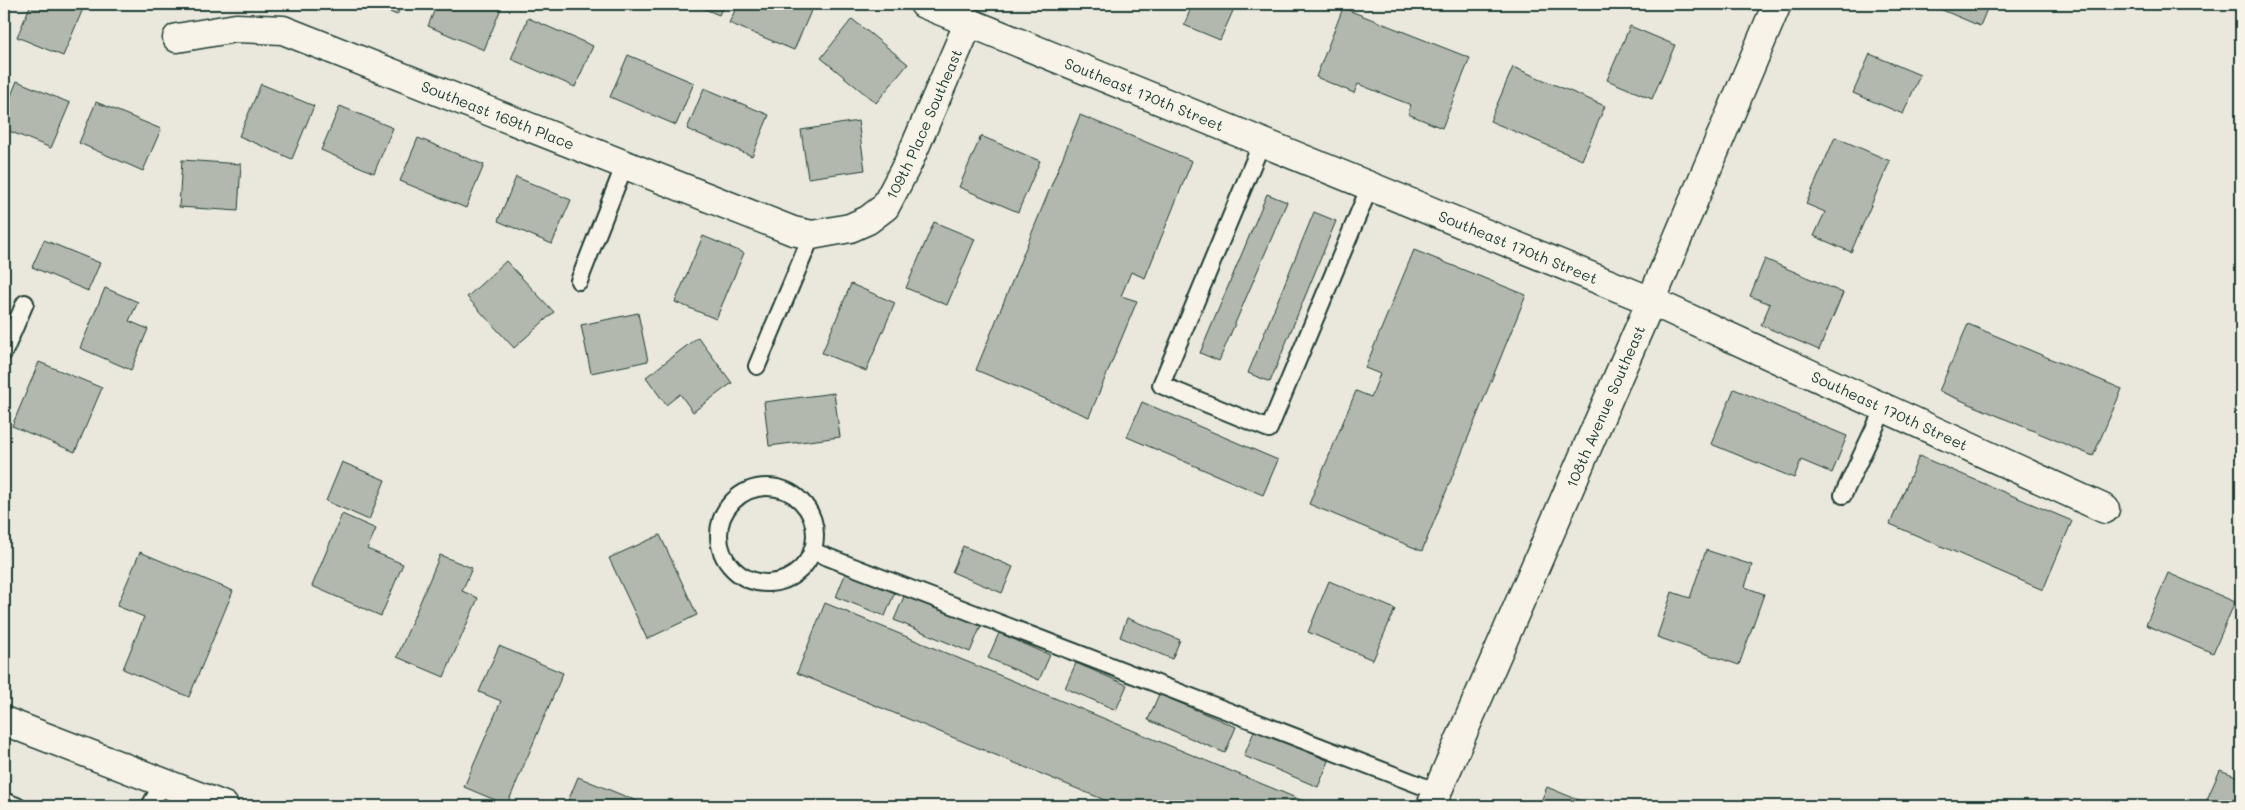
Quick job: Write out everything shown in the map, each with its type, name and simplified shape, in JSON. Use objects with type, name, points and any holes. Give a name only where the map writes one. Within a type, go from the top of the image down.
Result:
[{"type":"street","name":"Southeast 170th Street","points":[[924,4],[1651,301],[2105,509]]},
{"type":"street","name":"108th Avenue Southeast","points":[[1434,799],[1651,301],[1777,4]]},
{"type":"street","name":"109th Place Southeast","points":[[812,235],[850,228],[868,220],[885,207],[908,163],[969,22]]},
{"type":"street","name":"Southeast 169th Place","points":[[177,38],[236,28],[283,30],[793,231],[812,235]]},
{"type":"street","points":[[4,721],[224,806]]},
{"type":"lane","points":[[1262,142],[1161,385],[1206,404],[1269,429],[1370,186]]},
{"type":"lane","points":[[579,281],[626,164]]},
{"type":"lane","points":[[756,366],[812,235]]},
{"type":"lane","points":[[4,352],[25,303]]},
{"type":"lane","points":[[1843,495],[1884,408]]},
{"type":"lane","points":[[764,486],[783,489],[799,499],[810,515],[815,532],[812,551],[802,567],[787,579],[769,583],[750,580],[734,570],[723,555],[719,537],[721,518],[731,502],[746,491],[764,486]]},
{"type":"lane","points":[[812,551],[1434,799]]},
{"type":"lane","points":[[150,806],[163,782]]},
{"type":"lane","points":[[4,801],[17,806]]},
{"type":"building","points":[[31,4],[85,4],[63,56],[17,37]]},
{"type":"building","points":[[370,4],[402,4],[397,15]]},
{"type":"building","points":[[437,4],[497,4],[502,6],[484,50],[428,26]]},
{"type":"building","points":[[693,4],[724,4],[719,15]]},
{"type":"building","points":[[738,4],[793,4],[811,11],[794,50],[729,23]]},
{"type":"building","points":[[1181,4],[1236,4],[1220,40],[1184,25],[1191,8]]},
{"type":"building","points":[[1928,4],[1989,4],[1980,26]]},
{"type":"building","points":[[1343,8],[1470,58],[1442,128],[1408,114],[1411,105],[1358,84],[1354,93],[1316,77]]},
{"type":"building","points":[[528,18],[593,46],[575,87],[511,59]]},
{"type":"building","points":[[852,19],[908,64],[876,103],[821,58]]},
{"type":"building","points":[[1630,26],[1675,45],[1652,99],[1607,80]]},
{"type":"building","points":[[1870,54],[1920,75],[1903,114],[1853,93]]},
{"type":"building","points":[[628,55],[694,83],[676,125],[610,97]]},
{"type":"building","points":[[1513,67],[1605,106],[1582,160],[1490,121]]},
{"type":"building","points":[[17,81],[70,103],[51,148],[4,129],[4,113]]},
{"type":"building","points":[[261,84],[314,106],[292,159],[239,136]]},
{"type":"building","points":[[704,88],[769,115],[752,156],[687,129]]},
{"type":"building","points":[[96,102],[161,129],[143,171],[79,143]]},
{"type":"building","points":[[340,106],[393,128],[374,173],[321,150]]},
{"type":"building","points":[[1080,115],[1192,161],[1145,278],[1131,272],[1121,296],[1137,301],[1089,417],[976,370]]},
{"type":"building","points":[[858,121],[865,170],[808,178],[801,130]]},
{"type":"building","points":[[981,136],[1040,161],[1018,212],[959,187]]},
{"type":"building","points":[[1835,137],[1890,161],[1851,252],[1814,236],[1825,212],[1806,204]]},
{"type":"building","points":[[418,138],[484,165],[466,208],[400,181]]},
{"type":"building","points":[[182,160],[241,164],[238,211],[179,207]]},
{"type":"building","points":[[516,177],[571,200],[552,244],[498,221]]},
{"type":"building","points":[[1267,194],[1287,202],[1219,361],[1200,353]]},
{"type":"building","points":[[1314,212],[1336,221],[1270,382],[1248,373]]},
{"type":"building","points":[[934,222],[975,239],[947,305],[906,288]]},
{"type":"building","points":[[703,236],[744,253],[716,319],[675,302]]},
{"type":"building","points":[[44,240],[100,263],[88,291],[32,267]]},
{"type":"building","points":[[1414,250],[1526,295],[1422,551],[1309,504],[1356,391],[1371,397],[1380,374],[1365,368]]},
{"type":"building","points":[[1765,259],[1843,293],[1819,350],[1761,325],[1770,304],[1750,296]]},
{"type":"building","points":[[506,261],[554,312],[514,348],[467,297]]},
{"type":"building","points":[[851,284],[895,303],[866,371],[822,353]]},
{"type":"building","points":[[105,288],[138,302],[129,321],[148,329],[131,370],[80,348]]},
{"type":"building","points":[[638,313],[648,361],[591,373],[581,325]]},
{"type":"building","points":[[1968,324],[2122,389],[2093,456],[1939,391]]},
{"type":"building","points":[[698,337],[732,383],[693,412],[680,394],[666,405],[646,377]]},
{"type":"building","points":[[39,362],[102,388],[75,452],[12,426]]},
{"type":"building","points":[[1734,389],[1847,436],[1832,473],[1801,460],[1794,478],[1711,444]]},
{"type":"building","points":[[834,393],[840,437],[769,446],[764,402]]},
{"type":"building","points":[[1142,402],[1278,460],[1263,495],[1127,437]]},
{"type":"building","points":[[1919,456],[2072,521],[2043,590],[1890,524]]},
{"type":"building","points":[[342,462],[385,480],[369,520],[326,501]]},
{"type":"building","points":[[342,514],[376,529],[367,549],[403,564],[381,616],[312,586]]},
{"type":"building","points":[[660,535],[697,615],[647,639],[609,558]]},
{"type":"building","points":[[963,546],[1013,567],[1002,593],[952,572]]},
{"type":"building","points":[[1706,550],[1752,565],[1745,587],[1764,594],[1739,665],[1657,637],[1672,592],[1690,598]]},
{"type":"building","points":[[140,552],[233,591],[189,697],[123,669],[144,617],[117,606]]},
{"type":"building","points":[[440,555],[472,568],[462,591],[478,598],[444,677],[397,657]]},
{"type":"building","points":[[846,572],[895,592],[885,616],[836,597]]},
{"type":"building","points":[[2168,573],[2235,602],[2213,653],[2146,625]]},
{"type":"building","points":[[1329,581],[1395,609],[1373,660],[1308,632]]},
{"type":"building","points":[[905,594],[981,626],[970,652],[894,620]]},
{"type":"building","points":[[825,603],[1313,805],[1119,806],[797,673]]},
{"type":"building","points":[[1127,618],[1180,640],[1172,659],[1120,637]]},
{"type":"building","points":[[999,633],[1050,655],[1039,680],[988,658]]},
{"type":"building","points":[[499,646],[563,673],[507,805],[464,787],[501,701],[479,692]]},
{"type":"building","points":[[1076,663],[1127,685],[1116,710],[1065,688]]},
{"type":"building","points":[[1159,694],[1236,727],[1225,753],[1148,720]]},
{"type":"building","points":[[1255,729],[1329,761],[1318,787],[1244,756]]},
{"type":"building","points":[[2220,770],[2241,778],[2241,806],[2204,806]]},
{"type":"building","points":[[578,777],[649,806],[566,806]]},
{"type":"building","points":[[1547,787],[1593,806],[1539,806]]}]
